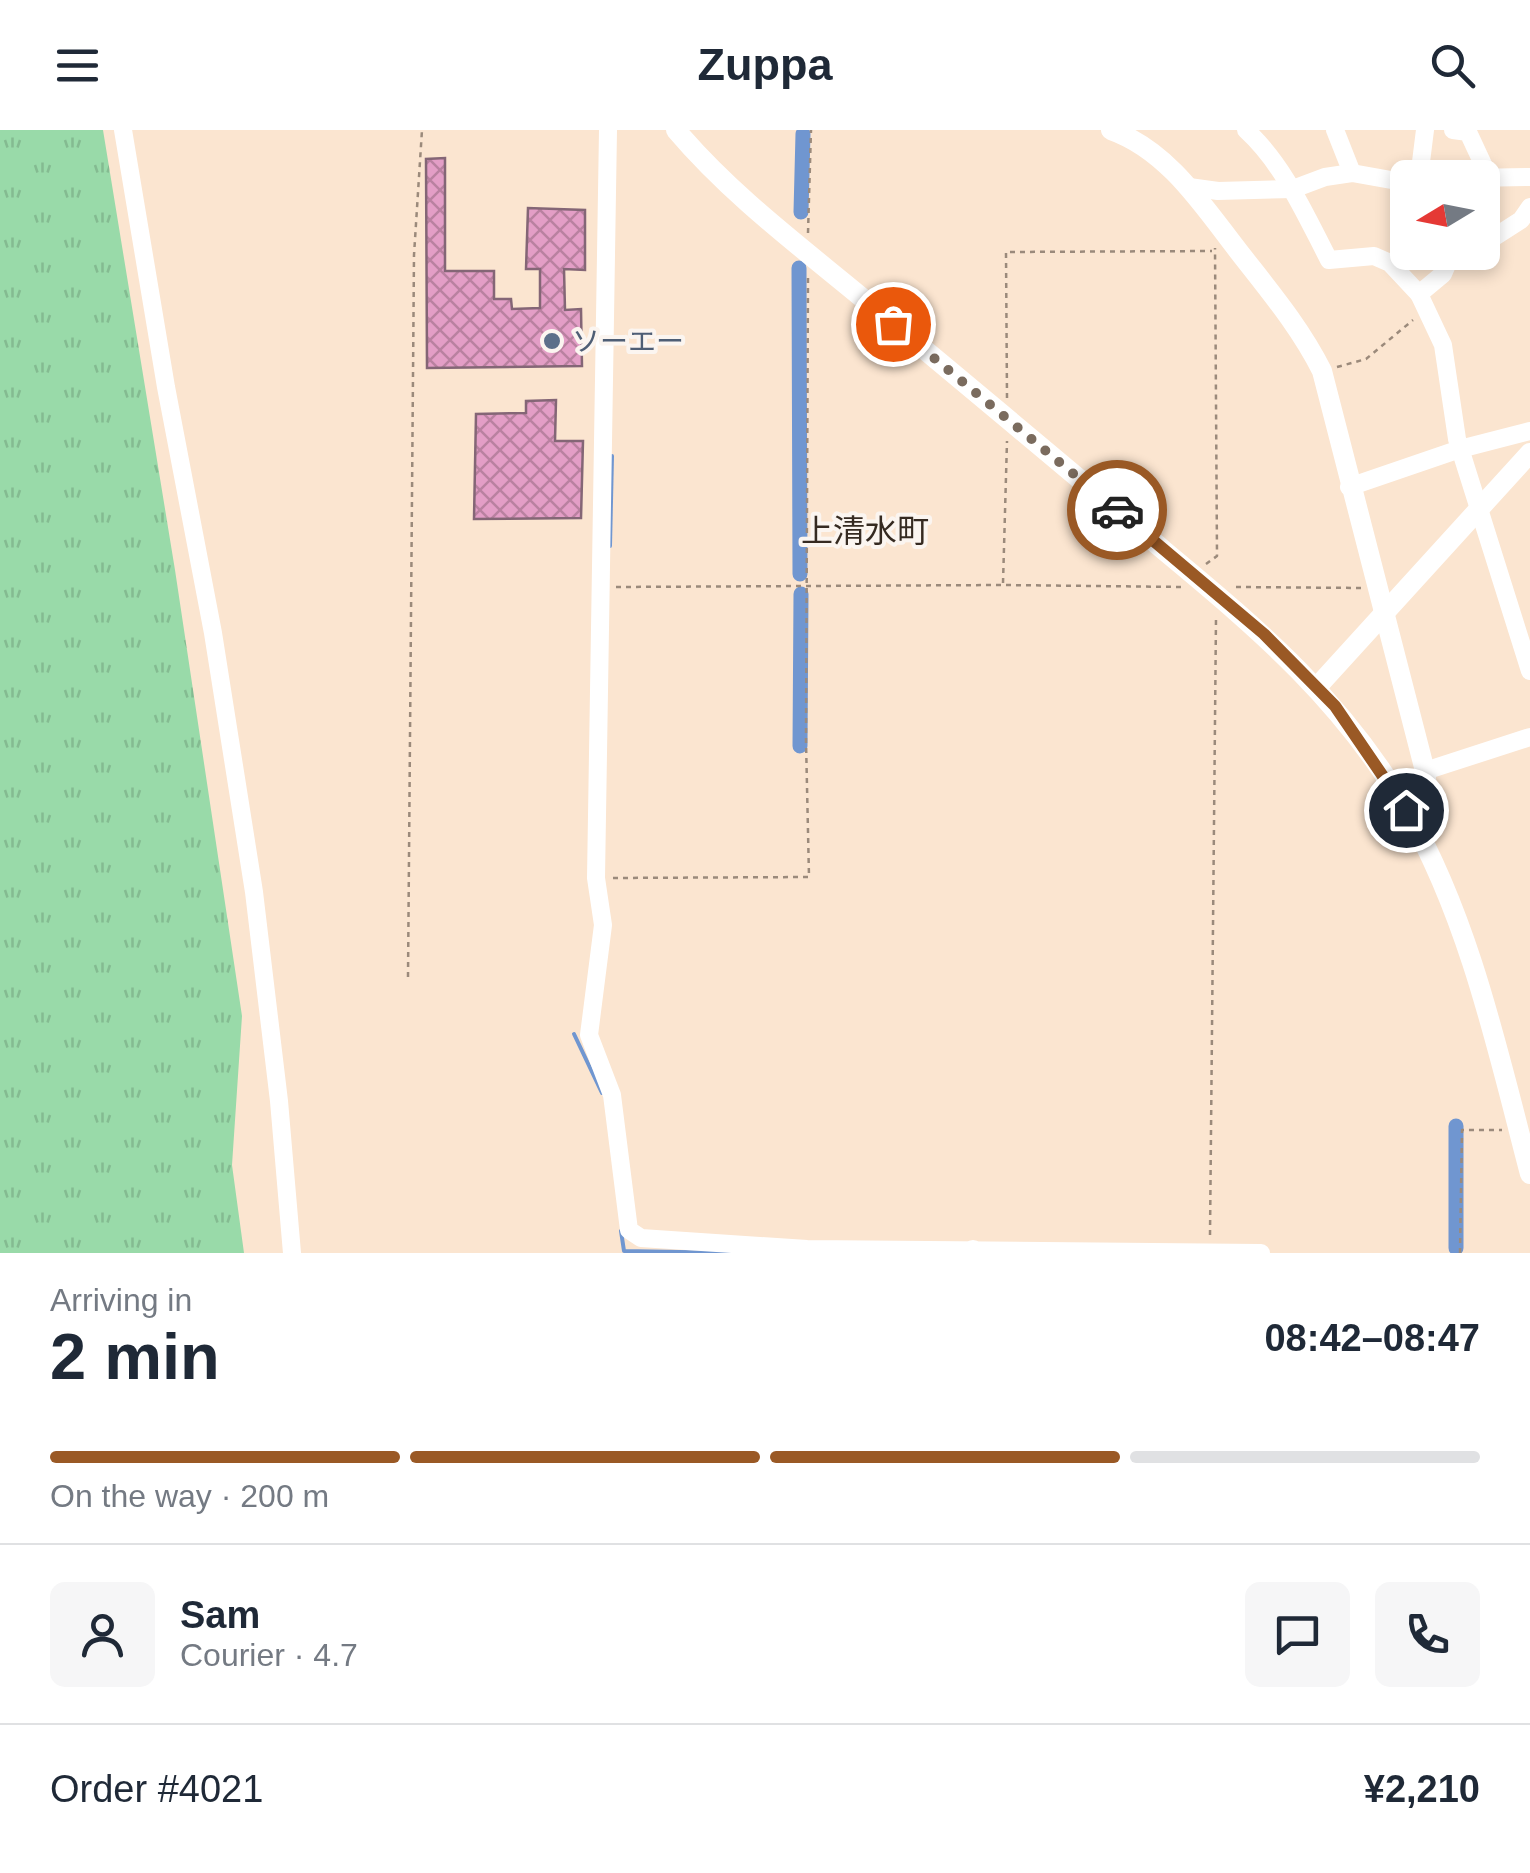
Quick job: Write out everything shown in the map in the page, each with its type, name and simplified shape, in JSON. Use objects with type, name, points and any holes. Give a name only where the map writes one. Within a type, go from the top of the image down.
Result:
[{"type":"street","points":[[124,130],[251,874],[279,1101],[292,1253]]},
{"type":"street","points":[[608,130],[596,878],[603,925],[589,1035],[612,1095],[629,1230],[641,1238],[808,1249],[1260,1253]]},
{"type":"street","points":[[676,130],[706,166],[1264,634],[1335,706],[1394,789],[1422,839],[1452,908],[1530,1174]]},
{"type":"street","points":[[1110,130],[1142,146],[1190,187],[1299,328],[1322,371],[1425,771],[1432,827],[1422,839]]},
{"type":"street","points":[[1246,130],[1293,189],[1329,260],[1360,254],[1374,256],[1390,263],[1420,294],[1443,345],[1460,449],[1530,671]]},
{"type":"street","points":[[1335,130],[1352,174]]},
{"type":"street","points":[[1421,160],[1424,130]]},
{"type":"street","points":[[1454,130],[1468,132],[1477,145],[1478,160]]},
{"type":"street","points":[[1190,187],[1218,191],[1293,189],[1352,174],[1390,181]]},
{"type":"street","points":[[1500,176],[1530,177]]},
{"type":"street","points":[[1500,233],[1521,220],[1530,208]]},
{"type":"street","points":[[1420,294],[1443,270]]},
{"type":"street","points":[[1349,487],[1530,430]]},
{"type":"street","points":[[1317,687],[1382,599],[1481,509],[1530,453]]},
{"type":"street","points":[[1425,771],[1530,737]]},
{"type":"path","points":[[408,977],[414,255],[422,130]]},
{"type":"path","points":[[596,878],[809,877],[811,130]]},
{"type":"path","points":[[603,587],[1003,584],[1182,588],[1217,556],[1215,221]]},
{"type":"path","points":[[1003,584],[1006,252],[1215,252]]},
{"type":"path","points":[[1322,371],[1366,360],[1410,321],[1429,316]]},
{"type":"path","points":[[1236,588],[1382,599]]},
{"type":"path","points":[[1210,1252],[1216,618]]},
{"type":"path","points":[[1460,1253],[1462,1130],[1518,1130]]},
{"type":"green space","points":[[0,130],[103,130],[242,1016],[232,1165],[244,1253],[0,1253]]},
{"type":"building","points":[[445,158],[445,271],[494,271],[494,299],[511,299],[512,309],[540,308],[540,269],[526,269],[528,208],[585,210],[585,270],[564,269],[565,310],[581,309],[582,366],[427,368],[426,159]]},
{"type":"building","points":[[556,400],[555,441],[583,441],[581,518],[474,519],[476,414],[526,413],[526,401]]},
{"type":"waterway","points":[[801,212],[803,134]]},
{"type":"waterway","points":[[799,268],[800,574]]},
{"type":"waterway","points":[[610,546],[612,456]]},
{"type":"waterway","points":[[800,746],[801,594]]},
{"type":"waterway","points":[[574,1034],[602,1093]]},
{"type":"waterway","points":[[1456,1126],[1456,1248]]},
{"type":"waterway","points":[[621,1231],[624,1251],[735,1253]]},
{"type":"way so far","points":[[893,324],[1117,510]]},
{"type":"place","name":"ソーエー","points":[[552,341]]},
{"type":"district","name":"上清水町","points":[[865,531]]},
{"type":"route","points":[[1117,510],[1264,634],[1335,706],[1406,810]]}]
